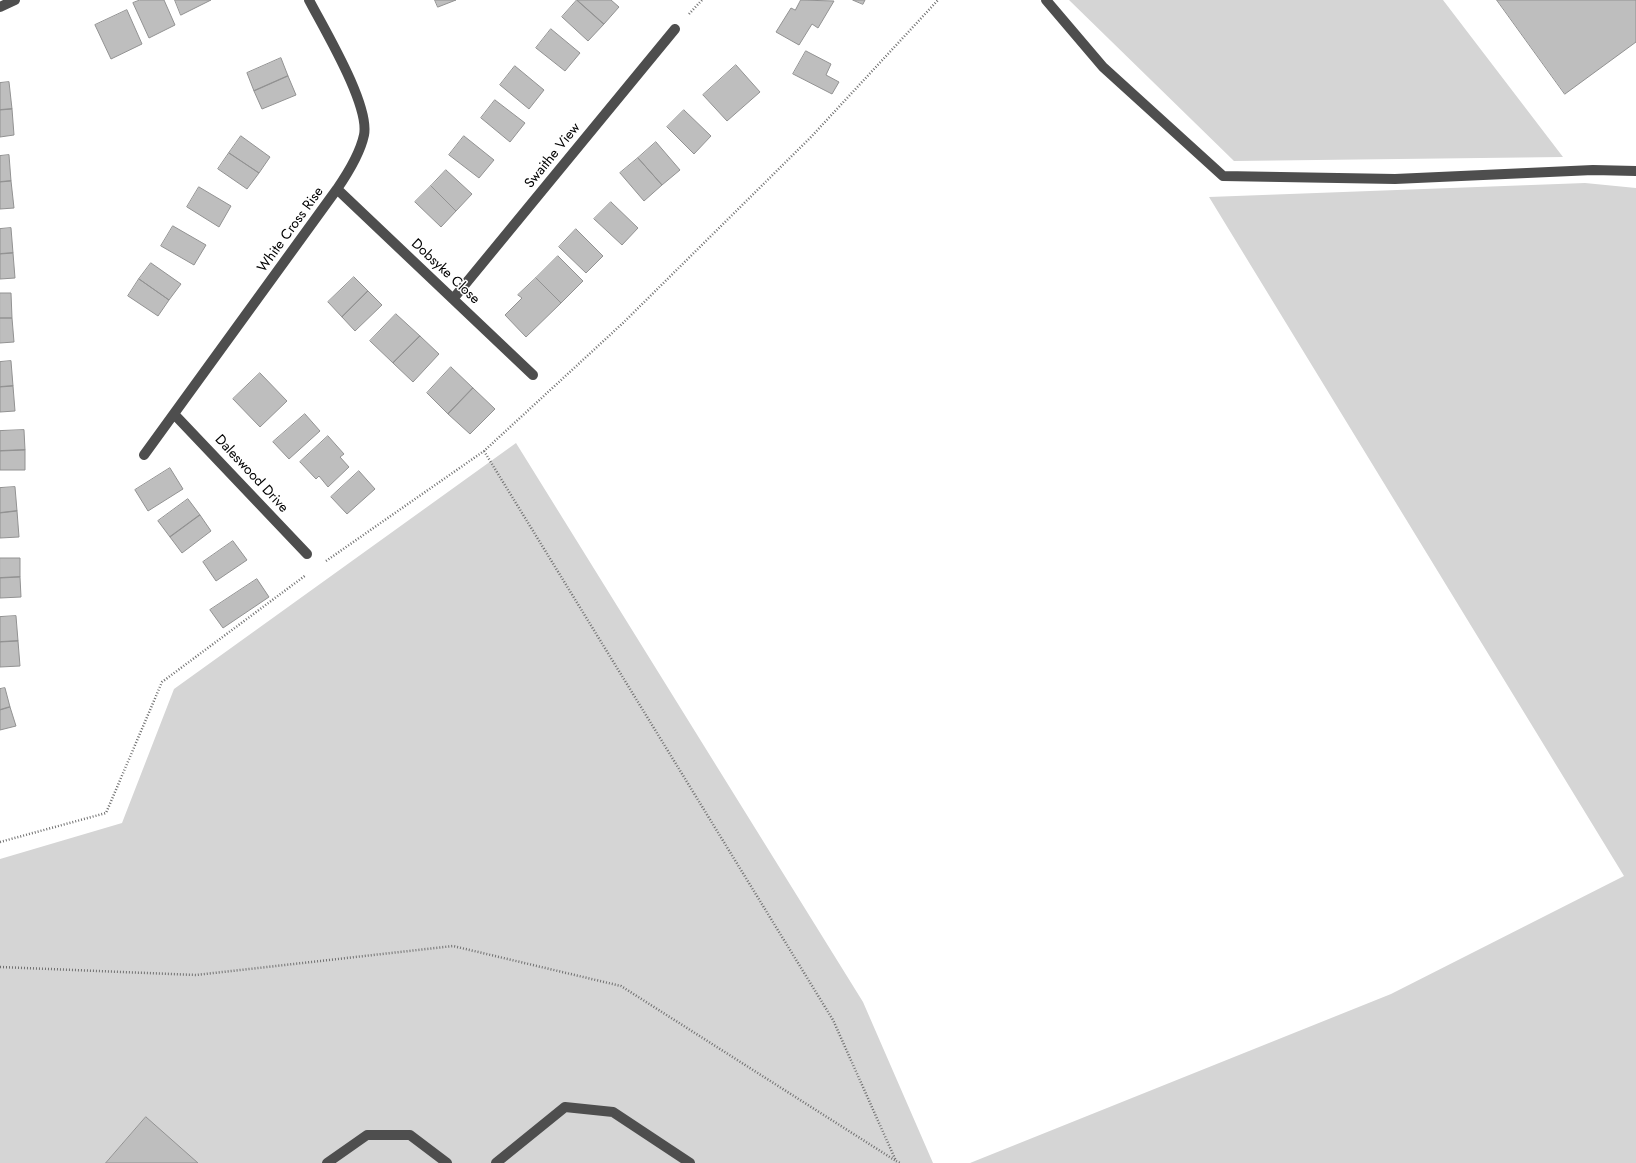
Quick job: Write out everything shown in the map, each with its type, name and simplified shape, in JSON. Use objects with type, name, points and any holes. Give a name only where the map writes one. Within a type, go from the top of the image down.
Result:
[{"type":"street","points":[[0,7],[15,0]]},
{"type":"street","name":"White Cross Rise","points":[[144,455],[337,189],[358,153],[364,134],[364,118],[359,98],[309,0]]},
{"type":"street","points":[[1046,0],[1103,67],[1224,176],[1395,179],[1593,170],[1636,171]]},
{"type":"street","name":"Swaithe View","points":[[453,299],[675,29]]},
{"type":"street","name":"Dobsyke Close","points":[[337,189],[533,376]]},
{"type":"street","name":"Daleswood Drive","points":[[174,414],[307,554]]},
{"type":"street","points":[[496,1163],[565,1106],[613,1112],[690,1163]]},
{"type":"street","points":[[327,1163],[367,1135],[410,1135],[447,1163]]},
{"type":"path","points":[[692,10],[702,0]]},
{"type":"path","points":[[323,563],[484,451],[623,322],[811,137],[938,0]]},
{"type":"path","points":[[484,451],[833,1020],[896,1161]]},
{"type":"path","points":[[0,842],[106,813],[162,682],[311,572]]},
{"type":"path","points":[[0,967],[196,975],[453,946],[621,986],[900,1163]]},
{"type":"shaded area","points":[[1069,0],[1443,0],[1563,157],[1234,161]]},
{"type":"shaded area","points":[[1585,183],[1636,188],[1636,1163],[970,1163],[1391,994],[1624,876],[1209,197]]},
{"type":"shaded area","points":[[516,443],[863,1002],[933,1163],[0,1163],[0,859],[122,823],[174,689]]},
{"type":"building","points":[[140,0],[164,0],[175,25],[149,38],[133,3]]},
{"type":"building","points":[[175,0],[211,0],[181,15]]},
{"type":"building","points":[[435,0],[456,0],[438,7]]},
{"type":"building","points":[[577,0],[604,24],[588,41],[562,17]]},
{"type":"building","points":[[577,0],[611,0],[619,7],[604,24]]},
{"type":"building","points":[[801,0],[834,1],[818,28],[812,24],[799,45],[776,32],[791,8],[795,10]]},
{"type":"building","points":[[853,0],[865,0],[863,4]]},
{"type":"building","points":[[1497,0],[1636,0],[1636,42],[1565,94]]},
{"type":"building","points":[[127,10],[142,44],[111,59],[95,25]]},
{"type":"building","points":[[551,29],[580,53],[565,71],[536,48]]},
{"type":"building","points":[[806,51],[831,64],[826,75],[839,82],[832,94],[793,74]]},
{"type":"building","points":[[281,58],[288,76],[254,91],[247,73]]},
{"type":"building","points":[[736,65],[760,92],[727,121],[703,95]]},
{"type":"building","points":[[515,66],[544,90],[529,109],[500,85]]},
{"type":"building","points":[[288,76],[296,95],[262,109],[254,91]]},
{"type":"building","points":[[9,82],[12,109],[0,110],[0,83]]},
{"type":"building","points":[[495,100],[525,123],[510,142],[481,118]]},
{"type":"building","points":[[12,109],[14,135],[0,137],[0,110]]},
{"type":"building","points":[[684,110],[711,136],[694,154],[667,127]]},
{"type":"building","points":[[241,136],[270,157],[259,173],[229,153]]},
{"type":"building","points":[[464,136],[494,160],[479,178],[449,155]]},
{"type":"building","points":[[656,142],[680,170],[662,185],[638,158]]},
{"type":"building","points":[[229,153],[259,173],[247,189],[218,169]]},
{"type":"building","points":[[9,155],[11,181],[0,182],[0,156]]},
{"type":"building","points":[[638,158],[662,185],[644,201],[620,173]]},
{"type":"building","points":[[446,170],[472,194],[456,211],[431,186]]},
{"type":"building","points":[[11,181],[14,208],[0,209],[0,182]]},
{"type":"building","points":[[431,186],[456,211],[441,227],[415,202]]},
{"type":"building","points":[[199,187],[231,206],[219,227],[187,207]]},
{"type":"building","points":[[611,202],[638,228],[622,245],[594,219]]},
{"type":"building","points":[[173,226],[206,245],[194,265],[161,246]]},
{"type":"building","points":[[11,228],[13,253],[0,254],[0,229]]},
{"type":"building","points":[[576,229],[603,256],[586,273],[559,247]]},
{"type":"building","points":[[13,253],[15,278],[0,279],[0,254]]},
{"type":"building","points":[[558,256],[583,281],[561,303],[536,278]]},
{"type":"building","points":[[151,263],[181,284],[169,300],[139,279]]},
{"type":"building","points":[[354,277],[368,291],[342,317],[328,302]]},
{"type":"building","points":[[536,278],[561,303],[526,337],[505,315],[522,298],[518,295]]},
{"type":"building","points":[[139,279],[169,300],[158,316],[128,296]]},
{"type":"building","points":[[368,291],[382,305],[355,331],[342,317]]},
{"type":"building","points":[[0,293],[11,293],[12,318],[0,318]]},
{"type":"building","points":[[396,314],[420,336],[393,363],[370,341]]},
{"type":"building","points":[[0,318],[12,318],[14,342],[0,343]]},
{"type":"building","points":[[420,336],[439,354],[413,382],[393,363]]},
{"type":"building","points":[[11,361],[13,386],[0,387],[0,362]]},
{"type":"building","points":[[451,367],[473,388],[448,414],[427,393]]},
{"type":"building","points":[[260,373],[287,401],[260,427],[233,399]]},
{"type":"building","points":[[13,386],[15,411],[0,412],[0,387]]},
{"type":"building","points":[[473,388],[495,409],[470,434],[448,414]]},
{"type":"building","points":[[305,414],[320,431],[289,459],[273,442]]},
{"type":"building","points":[[24,430],[25,450],[0,451],[0,431]]},
{"type":"building","points":[[328,436],[344,454],[340,457],[349,467],[328,487],[319,476],[316,479],[300,462]]},
{"type":"building","points":[[25,450],[25,470],[0,470],[0,451]]},
{"type":"building","points":[[170,468],[183,489],[148,511],[135,490]]},
{"type":"building","points":[[359,471],[375,489],[347,514],[331,497]]},
{"type":"building","points":[[15,487],[17,511],[0,513],[0,488]]},
{"type":"building","points":[[188,499],[200,515],[170,537],[158,521]]},
{"type":"building","points":[[17,511],[19,537],[0,538],[0,513]]},
{"type":"building","points":[[200,515],[211,531],[182,553],[170,537]]},
{"type":"building","points":[[233,541],[247,560],[216,581],[203,562]]},
{"type":"building","points":[[0,558],[20,558],[20,577],[0,578]]},
{"type":"building","points":[[20,577],[21,597],[0,598],[0,578]]},
{"type":"building","points":[[257,579],[269,597],[223,628],[210,610]]},
{"type":"building","points":[[16,616],[18,641],[0,642],[0,617]]},
{"type":"building","points":[[18,641],[20,666],[0,667],[0,642]]},
{"type":"building","points":[[5,688],[10,707],[0,710],[0,689]]},
{"type":"building","points":[[10,707],[16,726],[0,730],[0,710]]},
{"type":"building","points":[[146,1117],[198,1163],[106,1163]]}]
